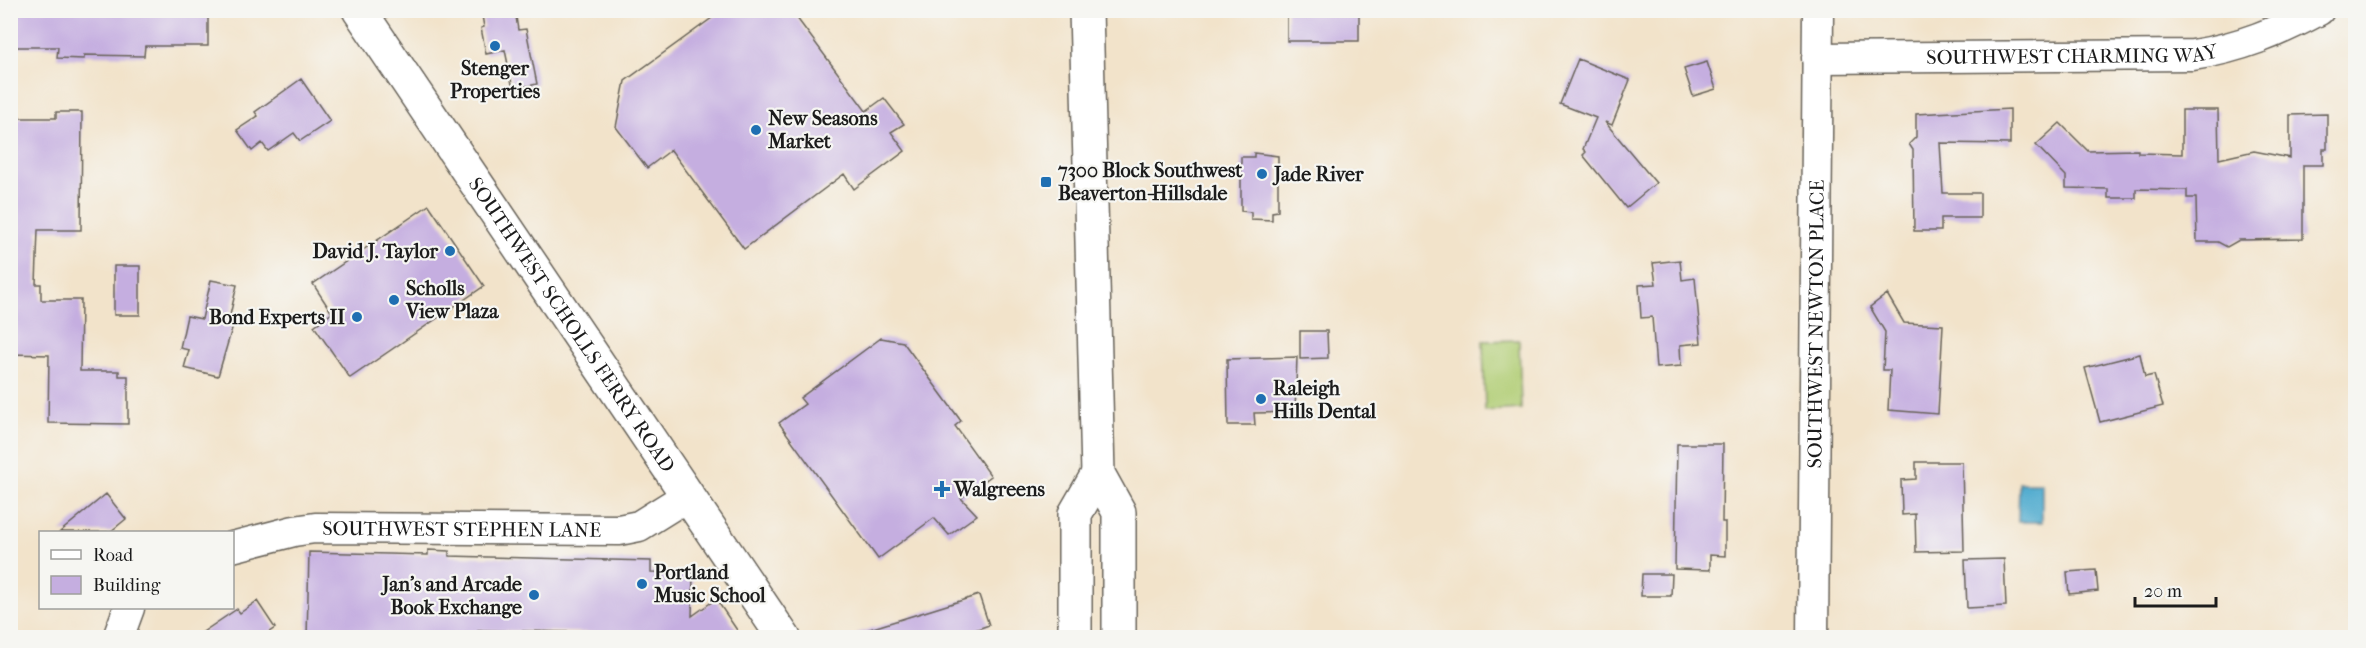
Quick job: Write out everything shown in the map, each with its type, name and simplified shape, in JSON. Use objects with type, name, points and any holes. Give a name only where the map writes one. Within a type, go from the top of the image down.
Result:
[{"type":"main road","name":"SOUTHWEST SCHOLLS FERRY ROAD","points":[[359,10],[784,638]]},
{"type":"main road","points":[[1086,10],[1098,474],[1119,512],[1119,638]]},
{"type":"main road","points":[[1075,638],[1075,514],[1098,474]]},
{"type":"street","name":"SOUTHWEST NEWTON PLACE","points":[[1813,638],[1818,10]]},
{"type":"street","name":"SOUTHWEST CHARMING WAY","points":[[1817,58],[2193,55],[2245,44],[2278,32],[2319,10]]},
{"type":"street","name":"SOUTHWEST STEPHEN LANE","points":[[234,546],[315,528],[619,530],[639,526],[687,496]]},
{"type":"street","points":[[118,638],[129,609]]},
{"type":"green space","points":[[1519,340],[1521,409],[1485,411],[1483,341]]},
{"type":"water","points":[[2019,483],[2042,483],[2042,522],[2018,522]]},
{"type":"building","points":[[10,10],[208,10],[208,46],[145,46],[144,56],[84,55],[84,59],[57,58],[58,47],[10,47]]},
{"type":"building","points":[[481,10],[515,10],[518,30],[526,29],[537,84],[513,89],[505,50],[486,54],[481,28],[484,27]]},
{"type":"building","name":"New Seasons Market","points":[[723,10],[791,10],[866,111],[884,98],[904,124],[891,132],[905,151],[854,189],[844,174],[744,249],[671,150],[647,168],[616,127],[625,81]]},
{"type":"building","points":[[1287,10],[1359,10],[1359,41],[1287,41]]},
{"type":"building","points":[[1578,59],[1630,80],[1612,125],[1605,122],[1656,183],[1626,208],[1583,155],[1586,152],[1583,149],[1596,118],[1560,104]]},
{"type":"building","points":[[1707,62],[1716,89],[1693,96],[1684,69]]},
{"type":"building","points":[[301,79],[330,121],[300,141],[294,133],[268,151],[262,143],[252,151],[237,130],[258,116],[255,112]]},
{"type":"building","points":[[2010,109],[2010,144],[1940,143],[1943,193],[1980,193],[1980,218],[1941,218],[1941,231],[1914,231],[1913,150],[1909,144],[1916,137],[1916,114]]},
{"type":"building","points":[[2182,110],[2218,110],[2219,159],[2254,151],[2290,158],[2290,115],[2327,114],[2327,149],[2323,149],[2323,165],[2303,165],[2303,239],[2239,240],[2227,247],[2218,242],[2197,242],[2196,198],[2187,198],[2187,190],[2136,189],[2136,198],[2108,198],[2108,189],[2066,188],[2066,176],[2036,145],[2060,123],[2088,151],[2138,150],[2138,153],[2182,154]]},
{"type":"building","points":[[56,112],[82,112],[81,230],[38,230],[36,284],[41,284],[41,300],[81,300],[80,371],[119,371],[119,376],[128,376],[128,424],[48,423],[49,355],[10,354],[10,118],[56,118]]},
{"type":"building","name":"Jade River","points":[[1254,153],[1278,156],[1278,211],[1272,212],[1272,220],[1251,219],[1251,212],[1241,211],[1241,157],[1254,157]]},
{"type":"building","name":"Scholls View Plaza","points":[[429,205],[484,286],[350,378],[314,326],[332,313],[313,284]]},
{"type":"building","points":[[1680,260],[1682,280],[1695,278],[1701,343],[1680,345],[1681,366],[1656,368],[1652,317],[1641,318],[1639,285],[1656,284],[1653,263]]},
{"type":"building","points":[[114,266],[140,266],[140,315],[114,315]]},
{"type":"building","points":[[211,280],[237,285],[228,324],[233,325],[218,376],[184,368],[189,350],[180,348],[187,316],[202,319]]},
{"type":"building","points":[[1887,294],[1904,323],[1943,325],[1938,414],[1888,410],[1890,370],[1883,370],[1885,332],[1870,307]]},
{"type":"building","points":[[1300,331],[1327,331],[1328,358],[1300,359]]},
{"type":"building","name":"Walgreens","points":[[881,338],[903,342],[961,421],[955,426],[991,476],[961,498],[977,515],[949,535],[934,518],[878,559],[779,423],[805,404],[800,398]]},
{"type":"building","points":[[2140,354],[2145,377],[2154,375],[2163,406],[2100,422],[2085,368]]},
{"type":"building","name":"Raleigh Hills Dental","points":[[1297,357],[1295,412],[1254,413],[1255,425],[1228,425],[1227,359]]},
{"type":"building","points":[[1677,444],[1723,444],[1722,522],[1725,522],[1725,556],[1710,555],[1710,570],[1675,569]]},
{"type":"building","points":[[1916,462],[1962,462],[1964,551],[1916,552],[1915,514],[1902,515],[1901,480],[1916,479]]},
{"type":"building","points":[[106,494],[126,519],[111,531],[61,531]]},
{"type":"building","points":[[428,550],[449,551],[449,556],[651,561],[651,572],[693,573],[692,616],[716,599],[741,636],[478,630],[478,638],[307,638],[309,552],[428,555]]},
{"type":"building","points":[[2004,559],[2006,606],[1967,608],[1965,560]]},
{"type":"building","points":[[2096,570],[2098,591],[2069,594],[2067,572]]},
{"type":"building","points":[[1642,574],[1672,574],[1671,596],[1641,596]]},
{"type":"building","points":[[979,595],[989,625],[952,638],[858,638],[857,633]]},
{"type":"building","points":[[257,601],[275,628],[260,638],[194,638],[237,609],[240,613]]},
{"type":"place","name":"Stenger Properties","points":[[495,46]]},
{"type":"place","name":"New Seasons Market","points":[[756,130]]},
{"type":"place","name":"Jade River","points":[[1262,174]]},
{"type":"place","name":"7300 Block Southwest Beaverton-Hillsdale","points":[[1046,182]]},
{"type":"place","name":"David J. Taylor","points":[[450,251]]},
{"type":"place","name":"Scholls View Plaza","points":[[394,300]]},
{"type":"place","name":"Bond Experts II","points":[[357,317]]},
{"type":"place","name":"Raleigh Hills Dental","points":[[1261,399]]},
{"type":"place","name":"Walgreens","points":[[942,489]]},
{"type":"place","name":"Portland Music School","points":[[642,584]]},
{"type":"place","name":"Jan's and Arcade Book Exchange","points":[[534,595]]}]
